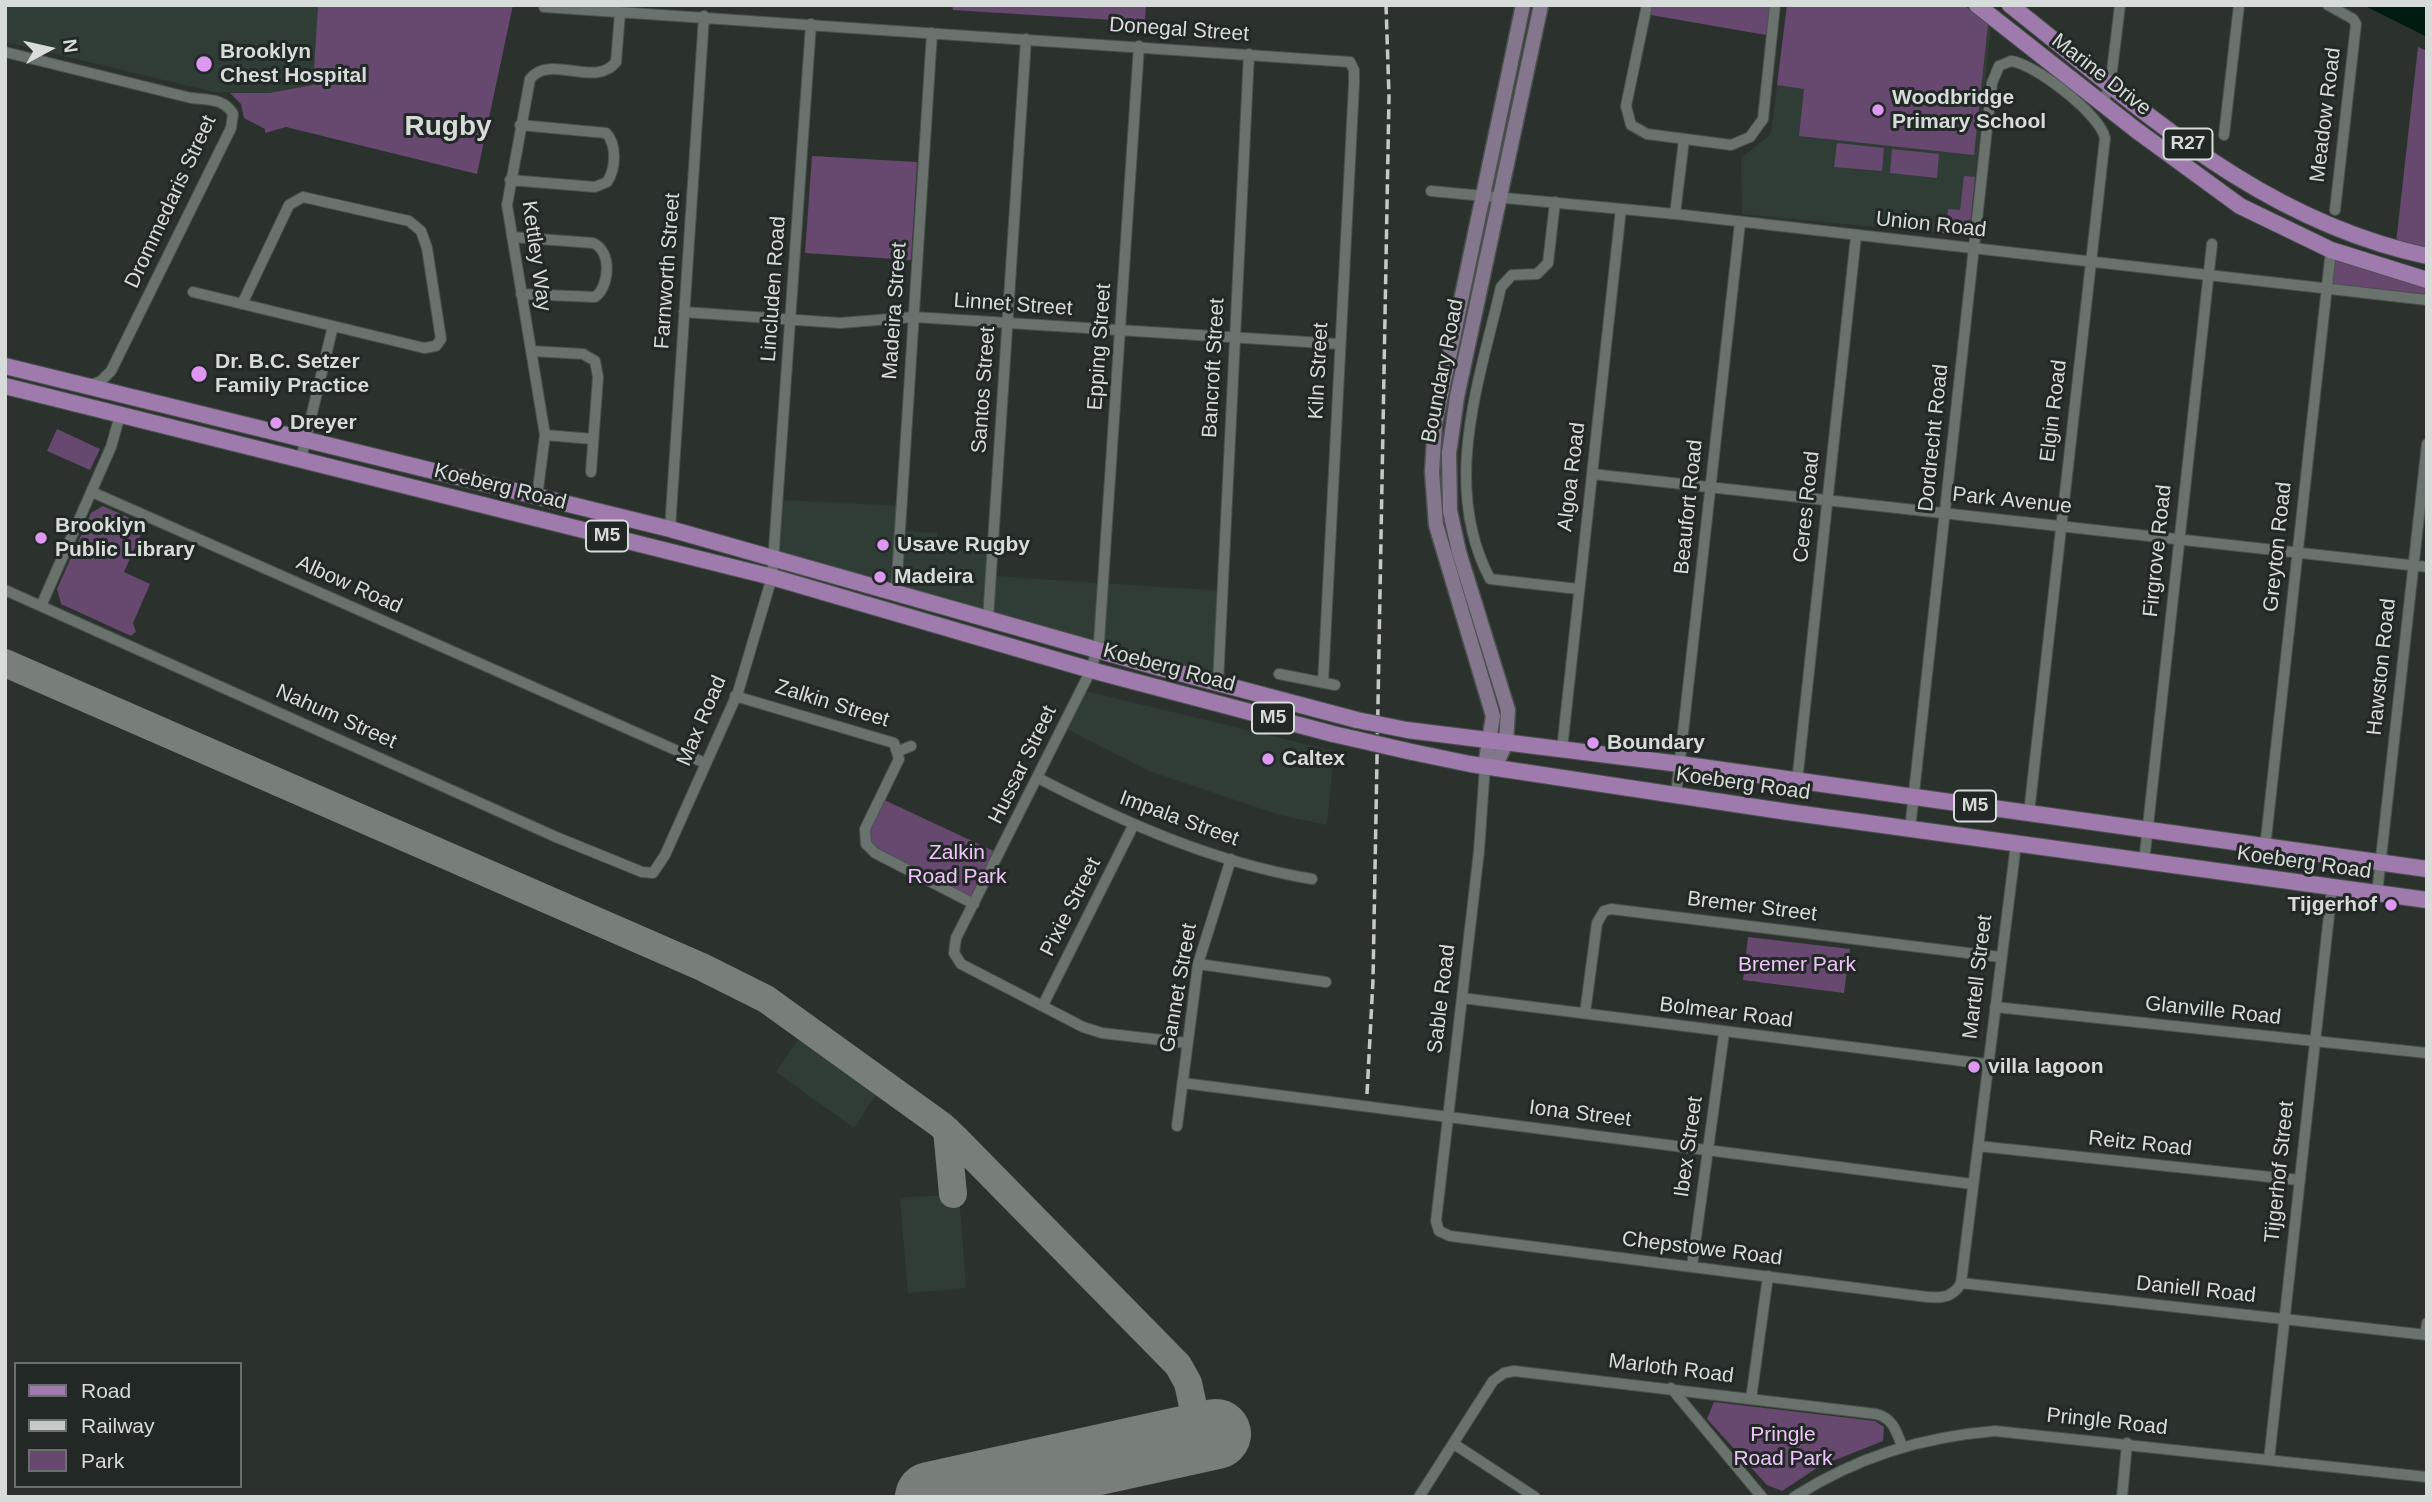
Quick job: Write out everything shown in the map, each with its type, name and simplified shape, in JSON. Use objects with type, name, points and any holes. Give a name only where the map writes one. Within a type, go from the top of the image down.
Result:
[{"type":"main road","name":"Boundary Road","points":[[1499,743],[1492,711],[1436,525],[1432,472],[1435,424],[1523,5]]},
{"type":"main road","name":"Boundary Road","points":[[1499,743],[1507,703],[1456,541],[1448,474],[1457,397],[1541,5]]},
{"type":"main road","name":"Marine Drive","points":[[1977,5],[2240,206],[2331,250],[2427,280]]},
{"type":"main road","name":"Marine Drive","points":[[2010,5],[2110,87],[2229,174],[2286,208],[2362,239],[2427,256]]},
{"type":"main road","name":"Koeberg Road","points":[[5,366],[670,529],[1218,683],[1333,714],[1408,730],[1680,764],[2427,869]]},
{"type":"main road","name":"Koeberg Road","points":[[5,386],[772,577],[1091,670],[1334,734],[1489,770],[2427,900]]},
{"type":"main road","points":[[1489,770],[1499,743]]},
{"type":"street","points":[[1647,5],[1626,106],[1628,118],[1637,131],[1731,145],[1741,143],[1758,130],[1763,119],[1775,5]]},
{"type":"street","points":[[2102,103],[2110,87],[2120,5]]},
{"type":"street","points":[[2224,135],[2239,5]]},
{"type":"street","name":"Meadow Road","points":[[2328,5],[2353,19],[2356,24],[2334,210]]},
{"type":"street","name":"Donegal Street","points":[[544,7],[1350,62]]},
{"type":"street","name":"Kettley Way","points":[[537,497],[545,436],[507,205],[510,180],[530,79],[537,72],[547,69],[599,72],[614,66],[620,13]]},
{"type":"street","name":"Farnworth Street","points":[[670,529],[704,16]]},
{"type":"street","name":"Lincluden Road","points":[[772,577],[811,24]]},
{"type":"street","name":"Madeira Street","points":[[896,592],[932,33]]},
{"type":"street","name":"Santos Street","points":[[988,619],[1026,38]]},
{"type":"street","name":"Epping Street","points":[[1091,670],[1097,650],[1139,47]]},
{"type":"street","name":"Drommedaris Street","points":[[5,52],[191,98],[218,101],[226,105],[233,114],[231,128],[111,371]]},
{"type":"street","name":"Bancroft Street","points":[[1218,683],[1249,54]]},
{"type":"street","name":"Dordrecht Road","points":[[1910,829],[1993,77],[1999,66],[2011,61]]},
{"type":"street","name":"Elgin Road","points":[[2011,61],[2034,71],[2085,109],[2103,128],[2105,147],[2029,813]]},
{"type":"street","name":"Kiln Street","points":[[1323,683],[1354,84],[1354,70],[1350,62]]},
{"type":"street","points":[[510,180],[595,187],[607,182],[612,171],[614,147],[606,133],[520,125]]},
{"type":"street","points":[[1675,214],[1684,140]]},
{"type":"street","name":"Union Road","points":[[1431,191],[1675,214],[2427,300]]},
{"type":"street","points":[[193,292],[242,304],[424,348],[439,344],[441,335],[428,248],[421,231],[409,221],[298,198],[289,205],[242,304]]},
{"type":"street","points":[[1555,202],[1548,263],[1537,274],[1512,275],[1501,287],[1470,426],[1465,482],[1472,531],[1490,579],[1578,589]]},
{"type":"street","name":"Algoa Road","points":[[1562,748],[1621,209]]},
{"type":"street","name":"Beaufort Road","points":[[1676,795],[1740,223]]},
{"type":"street","name":"Ceres Road","points":[[1797,782],[1856,236]]},
{"type":"street","points":[[512,237],[593,243],[602,249],[606,261],[603,288],[595,297],[521,294]]},
{"type":"street","name":"Firgrove Road","points":[[2144,862],[2212,244]]},
{"type":"street","name":"Greyton Road","points":[[2265,848],[2331,250]]},
{"type":"street","name":"Linnet Street","points":[[684,312],[840,323],[914,317],[1339,344]]},
{"type":"street","points":[[301,459],[333,326]]},
{"type":"street","points":[[531,351],[583,354],[595,361],[598,377],[591,472]]},
{"type":"street","points":[[87,387],[101,381],[111,371]]},
{"type":"street","points":[[111,371],[115,386],[123,396]]},
{"type":"street","points":[[41,606],[111,447],[120,415]]},
{"type":"street","points":[[545,436],[593,439]]},
{"type":"street","name":"Hawston Road","points":[[2377,894],[2427,444]]},
{"type":"street","name":"Park Avenue","points":[[1592,474],[2427,567]]},
{"type":"street","name":"Albow Road","points":[[92,492],[705,763]]},
{"type":"street","name":"Max Road","points":[[653,873],[665,855],[735,696],[772,577]]},
{"type":"street","name":"Nahum Street","points":[[5,590],[556,837],[642,872],[653,873]]},
{"type":"street","name":"Hussar Street","points":[[1044,1005],[961,964],[954,953],[956,938],[1091,670]]},
{"type":"street","points":[[1279,674],[1335,685]]},
{"type":"street","name":"Zalkin Street","points":[[735,696],[892,741],[899,751],[898,762],[865,830],[866,844],[875,853],[974,904]]},
{"type":"street","points":[[899,751],[911,746]]},
{"type":"street","name":"Sable Road","points":[[1437,1226],[1447,1116],[1489,770]]},
{"type":"street","name":"Impala Street","points":[[1038,778],[1133,826],[1273,872],[1312,879]]},
{"type":"street","name":"Pixie Street","points":[[1044,1005],[1133,826]]},
{"type":"street","name":"Martell Street","points":[[1961,1283],[1986,1064],[2016,844]]},
{"type":"street","name":"Gannet Street","points":[[1177,1126],[1198,964],[1231,859]]},
{"type":"street","name":"Tijgerhof Street","points":[[2269,1460],[2332,888]]},
{"type":"street","name":"Bremer Street","points":[[1585,1013],[1597,923],[1604,911],[1612,909],[2000,957]]},
{"type":"street","points":[[1198,964],[1326,982]]},
{"type":"street","name":"Bolmear Road","points":[[1462,998],[1986,1064]]},
{"type":"street","points":[[1044,1005],[1070,1021],[1102,1033],[1187,1043]]},
{"type":"street","name":"Glanville Road","points":[[1995,1007],[2427,1054]]},
{"type":"street","name":"Ibex Street","points":[[1692,1266],[1724,1032]]},
{"type":"street","name":"Iona Street","points":[[1183,1083],[1972,1184]]},
{"type":"street","name":"Reitz Road","points":[[1978,1146],[2299,1180]]},
{"type":"street","name":"Chepstowe Road","points":[[1437,1226],[1450,1236],[1942,1298],[1957,1291],[1961,1283]]},
{"type":"street","points":[[1751,1399],[1768,1276]]},
{"type":"street","name":"Daniell Road","points":[[1961,1283],[2426,1335]]},
{"type":"street","points":[[2426,1335],[2427,1323]]},
{"type":"street","name":"Marloth Road","points":[[1454,1444],[1493,1381],[1504,1373],[1526,1371],[1884,1416],[1893,1424],[1902,1446]]},
{"type":"street","points":[[1671,1388],[1762,1497]]},
{"type":"street","name":"Pringle Road","points":[[1794,1497],[1849,1465],[1902,1446],[1944,1437],[1995,1431],[2427,1476]]},
{"type":"street","points":[[2122,1497],[2127,1443]]},
{"type":"street","points":[[1419,1497],[1454,1444],[1535,1497]]},
{"type":"shaded area","name":"Brooklyn Chest Hospital","points":[[5,5],[318,5],[313,85],[269,93],[214,92],[5,42]]},
{"type":"shaded area","name":"Woodbridge Primary School","points":[[1787,5],[1964,5],[1991,26],[1969,236],[1742,214],[1741,158],[1771,134]]},
{"type":"shaded area","points":[[2363,5],[2427,5],[2427,37]]},
{"type":"shaded area","points":[[779,500],[903,506],[901,531],[937,533],[937,548],[993,553],[992,576],[1222,591],[1218,683],[775,557]]},
{"type":"shaded area","points":[[1081,690],[1334,751],[1327,825],[1280,815],[1149,771],[1063,727]]},
{"type":"shaded area","points":[[806,1028],[883,1084],[854,1128],[776,1072]]},
{"type":"shaded area","points":[[959,1194],[966,1288],[908,1293],[900,1198]]},
{"type":"green space","points":[[318,5],[513,5],[477,174],[286,127],[265,133],[265,129],[244,118],[241,104],[230,93],[269,93],[313,85]]},
{"type":"green space","points":[[952,5],[1146,5],[1145,22],[953,10]]},
{"type":"green space","points":[[1647,5],[1775,5],[1772,36],[1645,14]]},
{"type":"green space","points":[[1787,5],[1964,5],[1988,24],[1974,155],[1799,136],[1804,89],[1777,85]]},
{"type":"green space","points":[[2418,47],[2427,51],[2427,250],[2396,243]]},
{"type":"green space","points":[[1837,143],[1884,148],[1882,171],[1834,167]]},
{"type":"green space","points":[[1892,149],[1939,154],[1937,178],[1890,173]]},
{"type":"green space","points":[[812,156],[917,162],[911,260],[805,253]]},
{"type":"green space","points":[[1964,176],[1975,177],[1969,236],[1942,233],[1943,229],[1946,229],[1948,209],[1960,210]]},
{"type":"green space","points":[[2331,250],[2427,280],[2427,300],[2325,288]]},
{"type":"green space","points":[[57,429],[100,449],[90,470],[47,451]]},
{"type":"green space","points":[[103,506],[145,525],[124,572],[150,584],[133,623],[136,632],[131,636],[61,604],[57,589],[91,513]]},
{"type":"green space","name":"Zalkin Road Park","points":[[882,799],[1000,854],[973,904],[873,854],[866,837]]},
{"type":"green space","name":"Bremer Park","points":[[1748,937],[1850,949],[1844,993],[1743,980]]},
{"type":"green space","name":"Pringle Road Park","points":[[1714,1402],[1875,1421],[1884,1427],[1883,1441],[1820,1466],[1782,1491],[1767,1485],[1707,1419]]},
{"type":"taxiway","points":[[5,663],[702,967],[766,999],[941,1125],[957,1140],[1178,1365],[1188,1383],[1200,1438]]},
{"type":"taxiway","points":[[947,1130],[953,1194]]},
{"type":"runway","points":[[930,1497],[1216,1434]]},
{"type":"railway","points":[[1367,1094],[1373,980],[1389,96],[1386,5]]},
{"type":"place","name":"Brooklyn Chest Hospital","points":[[204,64]]},
{"type":"place","name":"Woodbridge Primary School","points":[[1878,110]]},
{"type":"place","name":"Dr. B.C. Setzer Family Practice","points":[[199,374]]},
{"type":"place","name":"Dreyer","points":[[276,423]]},
{"type":"place","name":"Brooklyn Public Library","points":[[41,538]]},
{"type":"place","name":"Usave Rugby","points":[[883,545]]},
{"type":"place","name":"Madeira","points":[[880,577]]},
{"type":"place","name":"Boundary","points":[[1593,743]]},
{"type":"place","name":"Caltex","points":[[1268,759]]},
{"type":"place","name":"Tijgerhof","points":[[2391,905]]},
{"type":"place","name":"villa lagoon","points":[[1974,1067]]},
{"type":"district","name":"Rugby","points":[[448,127]]}]
